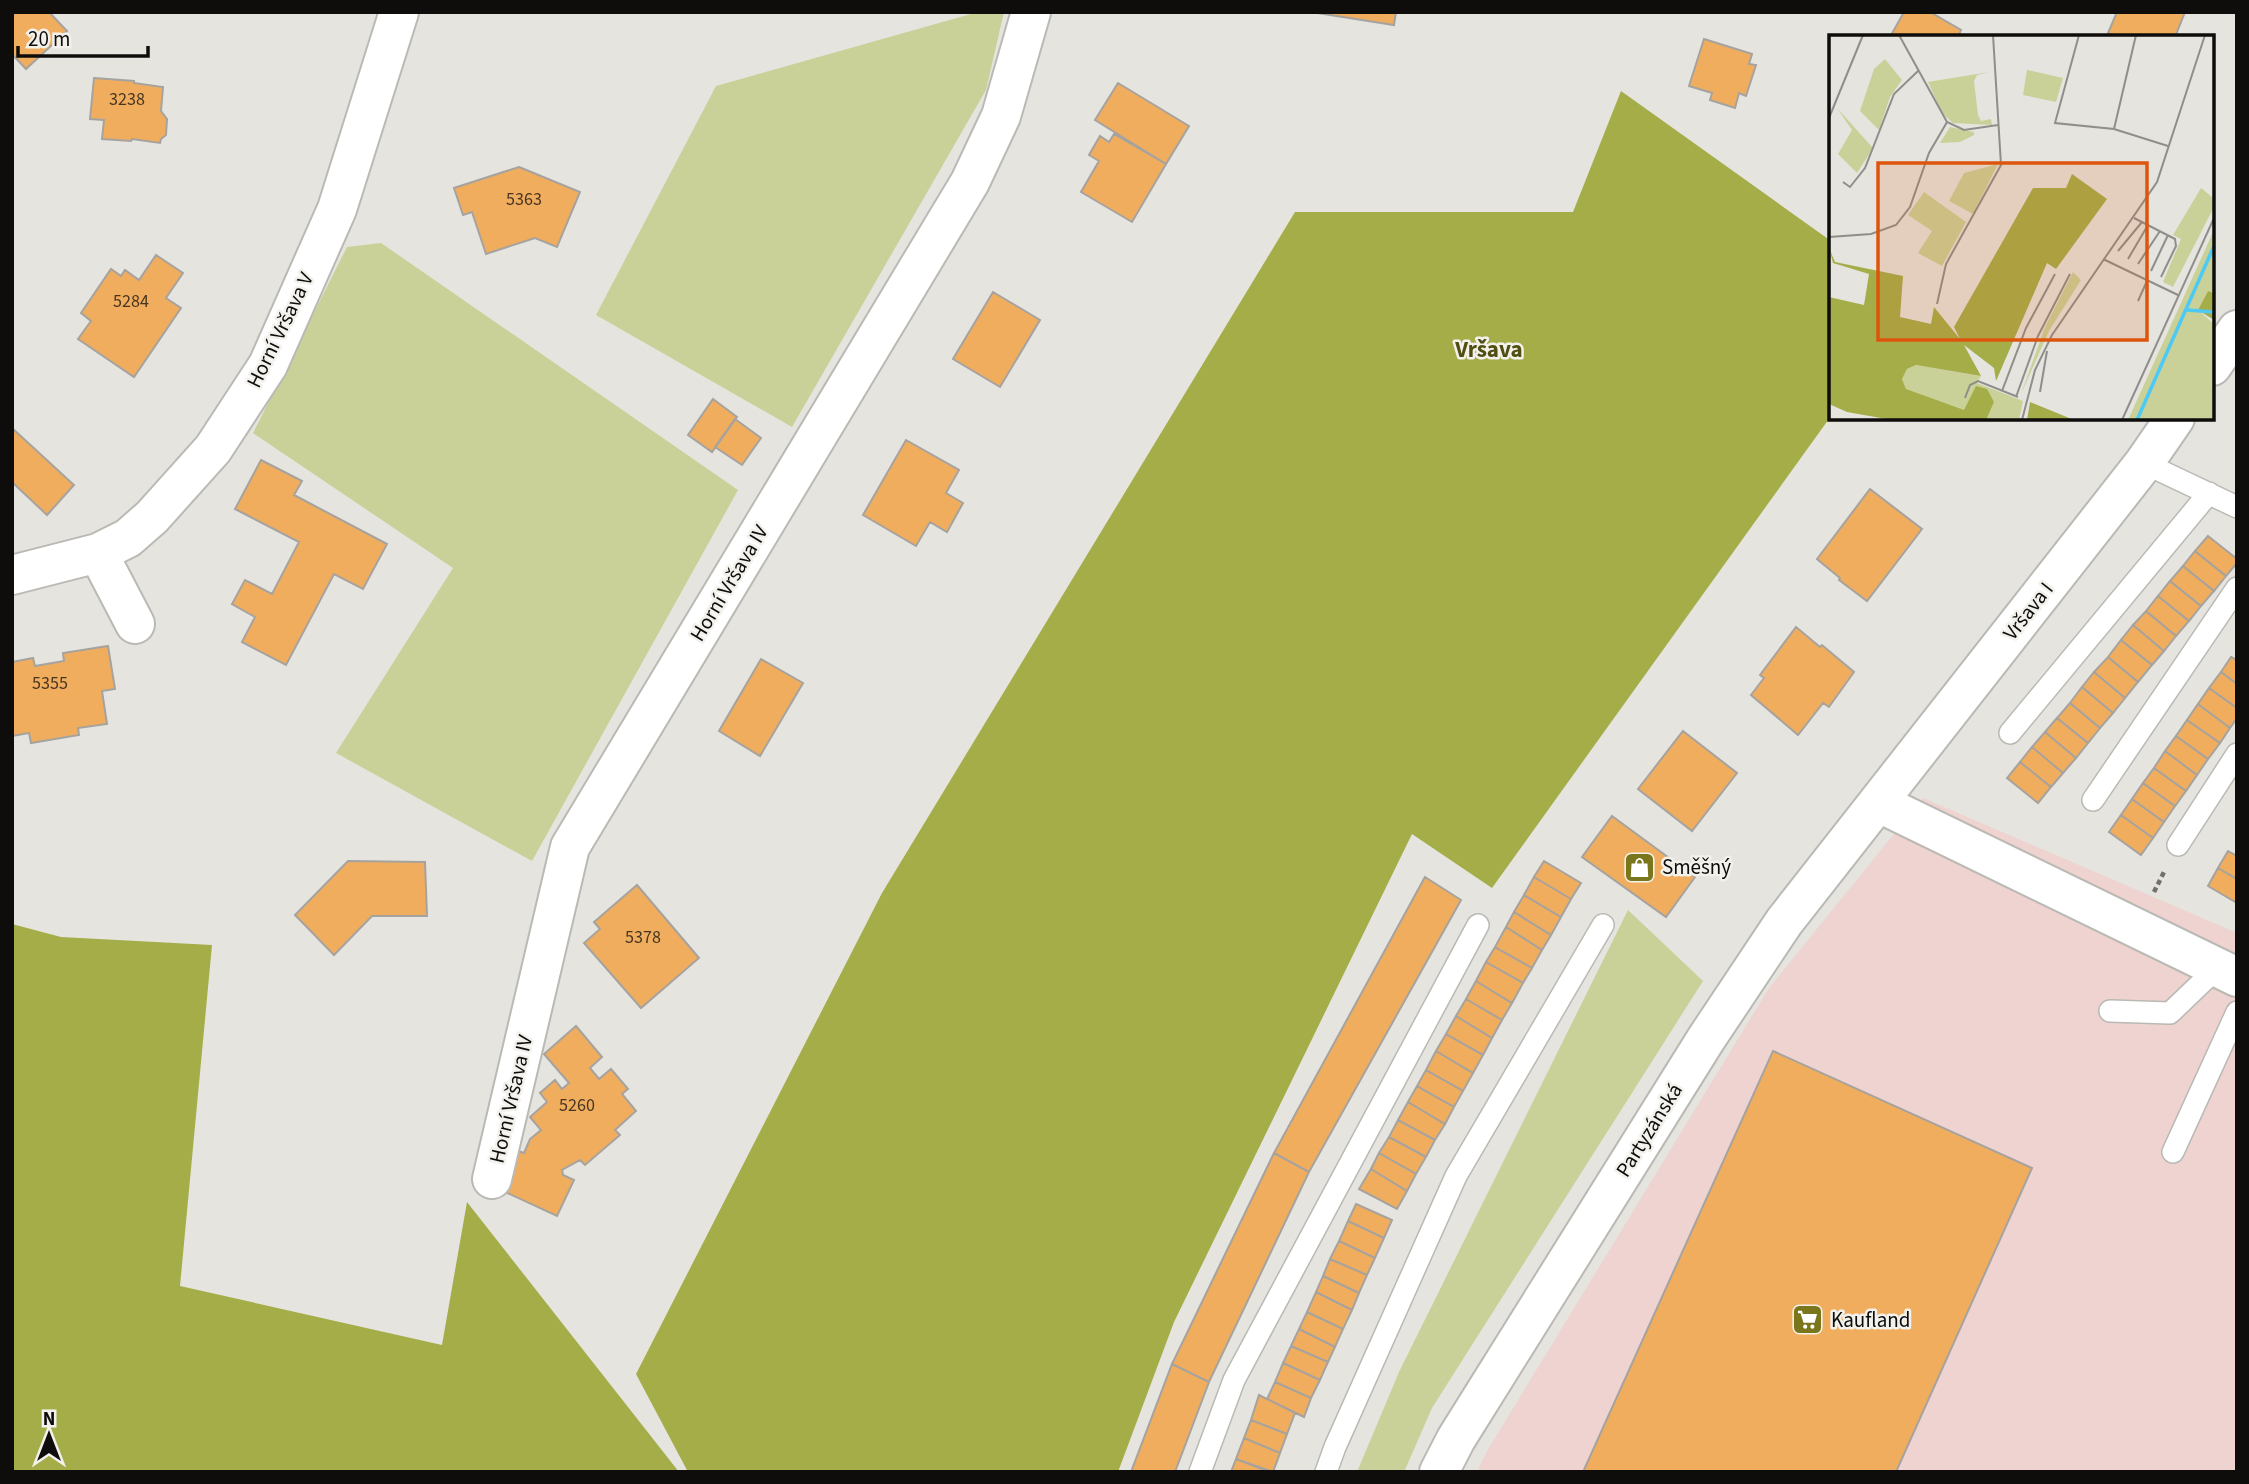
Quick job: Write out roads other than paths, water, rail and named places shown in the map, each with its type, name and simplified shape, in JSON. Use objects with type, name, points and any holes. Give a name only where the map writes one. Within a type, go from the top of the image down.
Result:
[{"type":"street","name":"Horní Vršava V","points":[[12,575],[97,553],[128,538],[152,517],[213,449],[268,365],[337,209],[399,12]]},
{"type":"street","name":"Horní Vršava IV","points":[[492,1179],[569,847],[970,182],[1001,116],[1031,12]]},
{"type":"street","points":[[2214,363],[2237,330]]},
{"type":"street","name":"Vršava I","points":[[1879,803],[2144,463],[2174,420]]},
{"type":"street","points":[[97,553],[135,624]]},
{"type":"street","points":[[1879,803],[2227,973]]},
{"type":"street","name":"Partyzánská","points":[[1439,1472],[1477,1405],[1713,1029],[1784,922],[1879,803]]},
{"type":"lane","points":[[2144,463],[2237,507]]},
{"type":"lane","points":[[2010,733],[2209,493]]},
{"type":"lane","points":[[2094,800],[2237,588]]},
{"type":"lane","points":[[2178,845],[2237,754]]},
{"type":"lane","points":[[1200,1472],[1234,1380],[1478,925]]},
{"type":"lane","points":[[1326,1472],[1456,1176],[1603,925]]},
{"type":"lane","points":[[2110,1011],[2170,1013],[2227,973]]},
{"type":"lane","points":[[2173,1152],[2237,1012]]},
{"type":"place","name":"Směšný","points":[[1639,867]]},
{"type":"place","name":"Kaufland","points":[[1808,1320]]},
{"type":"district","name":"Vršava","points":[[1489,349]]}]
